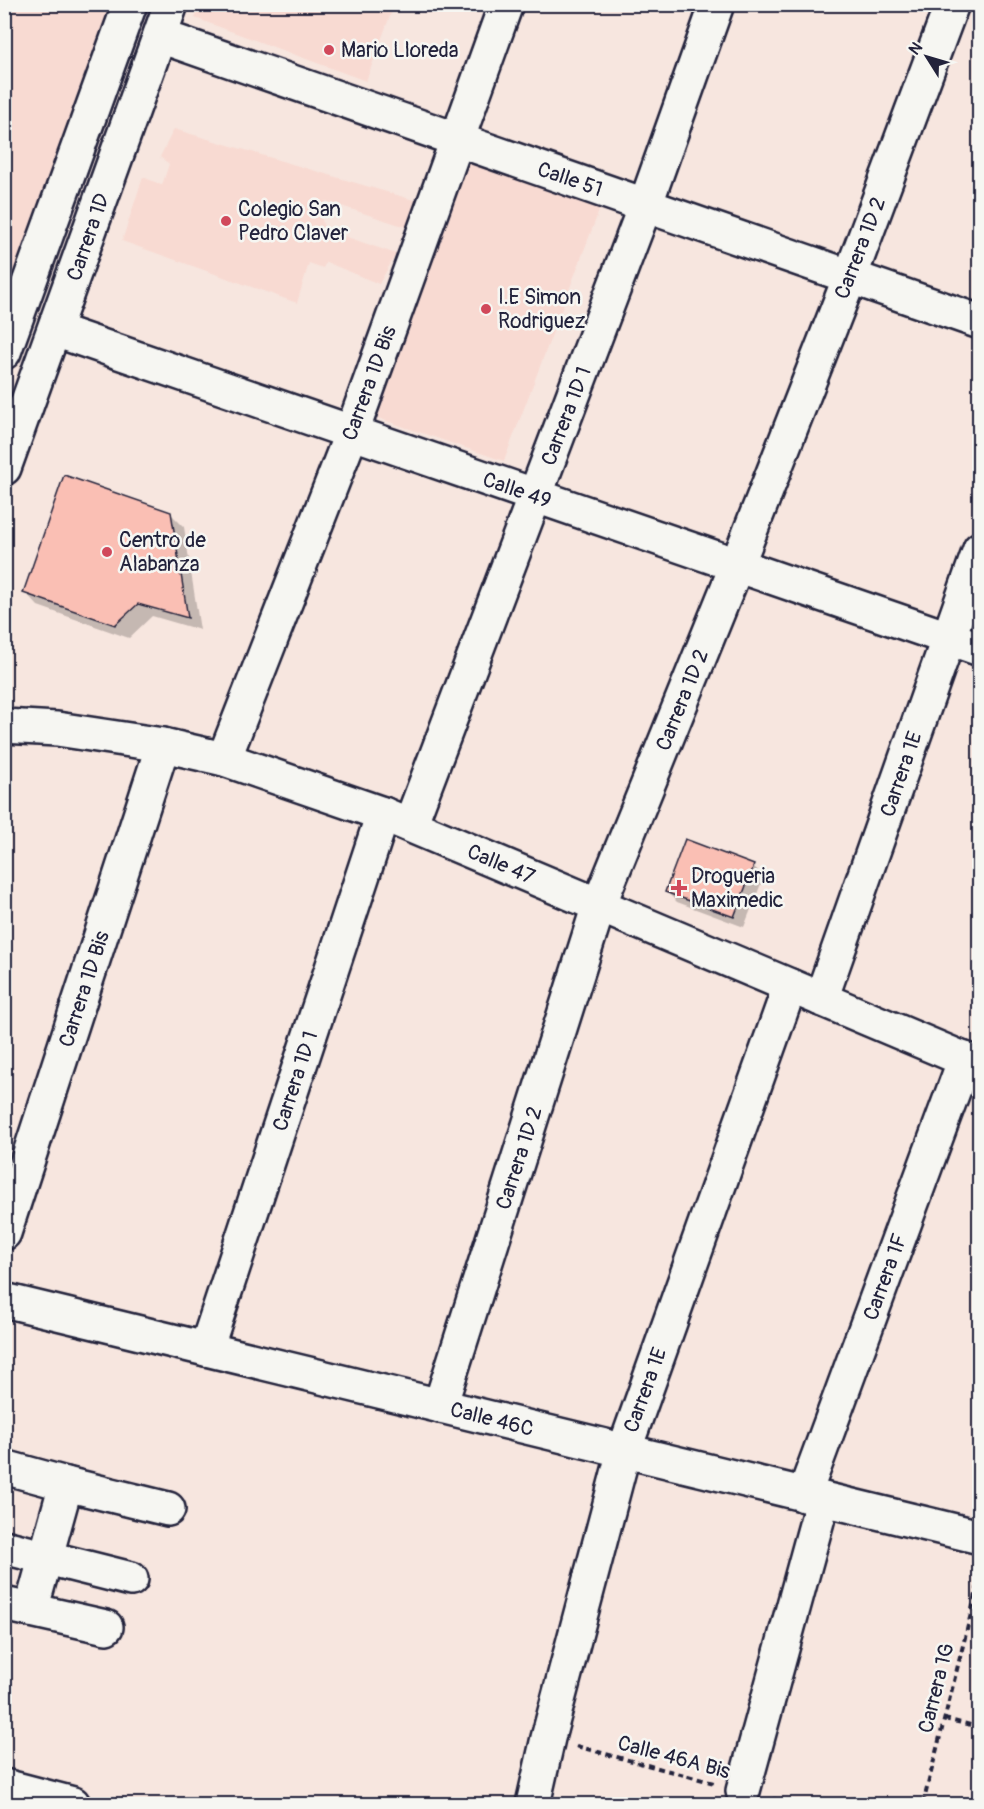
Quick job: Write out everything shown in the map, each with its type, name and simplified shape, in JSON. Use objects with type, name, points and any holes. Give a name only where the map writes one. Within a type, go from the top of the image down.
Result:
[{"type":"street","name":"Carrera 1D","points":[[4,352],[130,4]]},
{"type":"street","name":"Carrera 1D","points":[[4,468],[171,4]]},
{"type":"street","name":"Carrera 1D Bis","points":[[224,759],[352,432],[506,4]]},
{"type":"street","name":"Carrera 1D 1","points":[[206,1349],[397,819],[535,496],[645,206],[717,4]]},
{"type":"street","name":"Carrera 1D 2","points":[[440,1406],[599,905],[737,565],[850,277],[952,4]]},
{"type":"street","name":"Calle 51","points":[[160,36],[980,322]]},
{"type":"street","name":"Calle 49","points":[[55,330],[980,649]]},
{"type":"street","name":"Carrera 1E","points":[[821,999],[980,549]]},
{"type":"street","name":"Calle 47","points":[[4,726],[57,729],[162,745],[224,759],[397,819],[972,1063]]},
{"type":"street","name":"Carrera 1D Bis","points":[[4,1233],[162,745]]},
{"type":"street","name":"Carrera 1E","points":[[532,1804],[624,1450],[790,986]]},
{"type":"street","name":"Carrera 1F","points":[[743,1791],[814,1497],[972,1063]]},
{"type":"street","name":"Calle 46C","points":[[4,1300],[980,1537]]},
{"type":"street","points":[[4,1467],[168,1509]]},
{"type":"street","points":[[66,1484],[47,1558],[18,1607],[106,1627]]},
{"type":"street","points":[[4,1547],[131,1579]]},
{"type":"street","points":[[4,1785],[73,1804]]},
{"type":"path","name":"Carrera 1G","points":[[923,1804],[980,1578]]},
{"type":"path","points":[[944,1719],[980,1727]]},
{"type":"path","name":"Calle 46A Bis","points":[[548,1738],[793,1804]]},
{"type":"shaded area","name":"Mario Lloreda","points":[[200,4],[394,5],[366,81],[195,18]]},
{"type":"shaded area","points":[[5,5],[130,5],[5,352]]},
{"type":"shaded area","name":"Colegio San Pedro Claver","points":[[174,129],[417,201],[409,228],[326,201],[321,214],[324,229],[396,254],[379,284],[326,262],[323,268],[309,263],[297,303],[122,241],[143,177],[162,185],[169,164],[160,157]]},
{"type":"shaded area","name":"I.E Simon Rodriguez","points":[[466,157],[602,203],[504,461],[372,416]]},
{"type":"building","name":"Centro de Alabanza","points":[[64,475],[171,512],[188,618],[138,604],[115,625],[23,593]]},
{"type":"building","points":[[685,839],[754,865],[734,917],[665,892]]},
{"type":"place","name":"Mario Lloreda","points":[[329,50]]},
{"type":"place","name":"Colegio San Pedro Claver","points":[[226,221]]},
{"type":"place","name":"I.E Simon Rodriguez","points":[[486,309]]},
{"type":"place","name":"Centro de Alabanza","points":[[107,552]]},
{"type":"place","name":"Drogueria Maximedic","points":[[679,888]]}]
